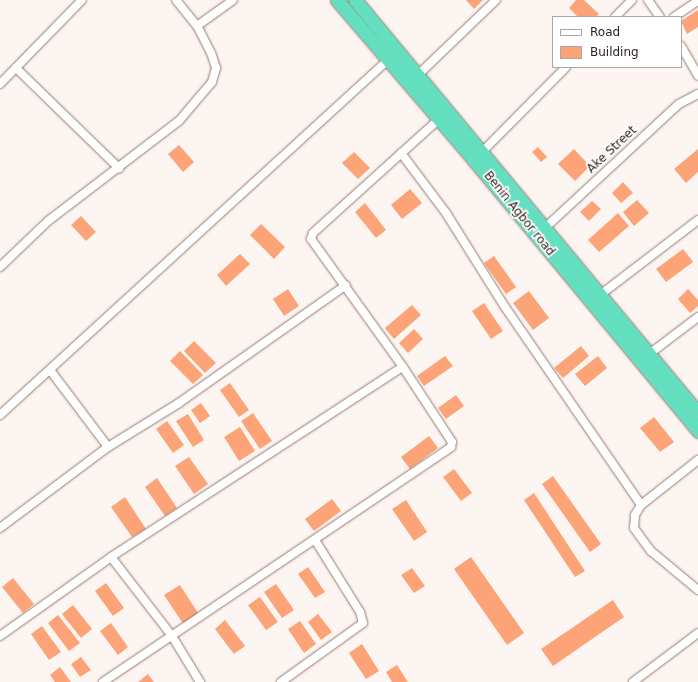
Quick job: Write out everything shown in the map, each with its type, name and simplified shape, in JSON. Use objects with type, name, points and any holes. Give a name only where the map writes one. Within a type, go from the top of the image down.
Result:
[{"type":"highway","name":"Benin Agbor road","points":[[337,0],[439,119],[698,431]]},
{"type":"highway","name":"Benin Agbor road","points":[[355,0],[483,151],[648,355],[698,413]]},
{"type":"street","points":[[0,84],[82,0]]},
{"type":"street","points":[[0,267],[48,221],[180,121],[212,82],[216,68],[197,26],[176,0]]},
{"type":"street","points":[[197,26],[234,0]]},
{"type":"street","points":[[419,74],[496,0]]},
{"type":"street","points":[[616,16],[632,0]]},
{"type":"street","points":[[648,0],[659,16]]},
{"type":"street","points":[[675,16],[698,0]]},
{"type":"street","points":[[682,48],[698,76]]},
{"type":"street","points":[[0,415],[388,60]]},
{"type":"street","points":[[16,68],[119,168]]},
{"type":"street","points":[[483,151],[565,68]]},
{"type":"street","name":"Ake Street","points":[[546,227],[679,104],[698,94]]},
{"type":"street","points":[[103,682],[452,447],[452,442],[403,367],[311,236],[439,119]]},
{"type":"street","points":[[401,153],[446,213],[505,306],[642,505]]},
{"type":"street","points":[[600,295],[698,220]]},
{"type":"street","points":[[0,528],[108,447],[178,403],[346,285]]},
{"type":"street","points":[[648,355],[698,317]]},
{"type":"street","points":[[0,636],[111,557],[403,367]]},
{"type":"street","points":[[50,370],[108,447]]},
{"type":"street","points":[[698,460],[642,505],[635,515],[634,528],[651,551],[698,590]]},
{"type":"street","points":[[281,682],[363,623],[360,612],[315,540]]},
{"type":"street","points":[[111,557],[172,636],[200,682]]},
{"type":"street","points":[[633,682],[698,633]]},
{"type":"building","points":[[466,0],[483,0],[474,9]]},
{"type":"building","points":[[576,0],[584,0],[599,14],[597,16],[577,16],[569,8]]},
{"type":"building","points":[[698,10],[698,27],[687,34],[682,20]]},
{"type":"building","points":[[179,145],[194,162],[183,172],[168,154]]},
{"type":"building","points":[[538,147],[547,157],[541,162],[532,152]]},
{"type":"building","points":[[574,149],[590,166],[575,181],[558,164]]},
{"type":"building","points":[[698,149],[698,172],[686,183],[674,169]]},
{"type":"building","points":[[354,152],[370,168],[358,179],[342,163]]},
{"type":"building","points":[[623,182],[633,193],[621,203],[612,193]]},
{"type":"building","points":[[410,189],[422,203],[402,219],[391,205]]},
{"type":"building","points":[[637,200],[649,213],[634,226],[623,212]]},
{"type":"building","points":[[592,201],[601,209],[589,221],[580,212]]},
{"type":"building","points":[[365,203],[386,230],[376,238],[355,212]]},
{"type":"building","points":[[618,213],[629,226],[599,252],[588,240]]},
{"type":"building","points":[[81,216],[96,232],[86,241],[71,225]]},
{"type":"building","points":[[261,224],[285,247],[274,259],[250,235]]},
{"type":"building","points":[[683,249],[693,262],[666,282],[656,269]]},
{"type":"building","points":[[240,254],[250,264],[226,286],[217,275]]},
{"type":"building","points":[[494,256],[516,287],[506,294],[484,263]]},
{"type":"building","points":[[288,289],[299,306],[284,316],[273,299]]},
{"type":"building","points":[[688,289],[698,300],[698,306],[690,313],[678,299]]},
{"type":"building","points":[[529,291],[549,318],[533,330],[513,303]]},
{"type":"building","points":[[484,303],[503,331],[491,339],[472,311]]},
{"type":"building","points":[[412,305],[421,315],[394,339],[385,328]]},
{"type":"building","points":[[414,329],[423,339],[408,353],[399,343]]},
{"type":"building","points":[[194,341],[216,363],[205,373],[184,351]]},
{"type":"building","points":[[581,346],[589,356],[563,378],[554,368]]},
{"type":"building","points":[[180,351],[203,375],[193,384],[170,361]]},
{"type":"building","points":[[445,356],[453,366],[424,386],[417,376]]},
{"type":"building","points":[[598,356],[607,368],[585,386],[575,374]]},
{"type":"building","points":[[230,383],[249,410],[239,417],[220,390]]},
{"type":"building","points":[[456,395],[464,406],[446,419],[438,408]]},
{"type":"building","points":[[201,403],[210,416],[200,423],[191,410]]},
{"type":"building","points":[[253,413],[272,441],[260,449],[241,421]]},
{"type":"building","points":[[188,414],[204,440],[193,447],[176,421]]},
{"type":"building","points":[[654,417],[674,442],[660,452],[640,428]]},
{"type":"building","points":[[167,421],[184,445],[173,453],[156,429]]},
{"type":"building","points":[[240,427],[255,451],[239,461],[224,437]]},
{"type":"building","points":[[429,436],[438,448],[410,469],[401,457]]},
{"type":"building","points":[[189,457],[208,484],[194,494],[175,466]]},
{"type":"building","points":[[454,469],[472,493],[461,501],[443,477]]},
{"type":"building","points":[[553,476],[601,544],[590,552],[542,484]]},
{"type":"building","points":[[157,478],[177,508],[165,516],[145,487]]},
{"type":"building","points":[[534,493],[585,571],[575,577],[524,500]]},
{"type":"building","points":[[125,497],[146,529],[132,537],[111,507]]},
{"type":"building","points":[[332,499],[341,511],[314,531],[305,519]]},
{"type":"building","points":[[406,500],[427,532],[414,541],[392,509]]},
{"type":"building","points":[[471,557],[524,633],[507,645],[454,569]]},
{"type":"building","points":[[308,567],[325,592],[315,598],[298,574]]},
{"type":"building","points":[[412,568],[425,586],[414,593],[401,575]]},
{"type":"building","points":[[13,578],[34,604],[23,613],[2,587]]},
{"type":"building","points":[[106,583],[124,608],[113,616],[95,591]]},
{"type":"building","points":[[276,584],[294,610],[282,618],[264,592]]},
{"type":"building","points":[[180,585],[200,616],[184,625],[164,595]]},
{"type":"building","points":[[260,597],[278,622],[266,630],[248,605]]},
{"type":"building","points":[[613,600],[624,617],[553,666],[541,649]]},
{"type":"building","points":[[73,605],[92,629],[81,638],[62,614]]},
{"type":"building","points":[[318,614],[332,632],[321,640],[308,622]]},
{"type":"building","points":[[58,615],[80,643],[69,651],[48,623]]},
{"type":"building","points":[[225,620],[245,646],[234,654],[215,629]]},
{"type":"building","points":[[300,621],[316,644],[304,653],[288,629]]},
{"type":"building","points":[[111,623],[128,647],[118,655],[100,631]]},
{"type":"building","points":[[42,626],[61,652],[49,660],[31,634]]},
{"type":"building","points":[[362,644],[379,671],[366,679],[349,653]]},
{"type":"building","points":[[81,657],[91,670],[80,677],[71,664]]},
{"type":"building","points":[[397,665],[408,682],[392,682],[386,672]]},
{"type":"building","points":[[60,667],[71,682],[55,682],[50,675]]},
{"type":"building","points":[[148,674],[154,682],[138,682]]}]
